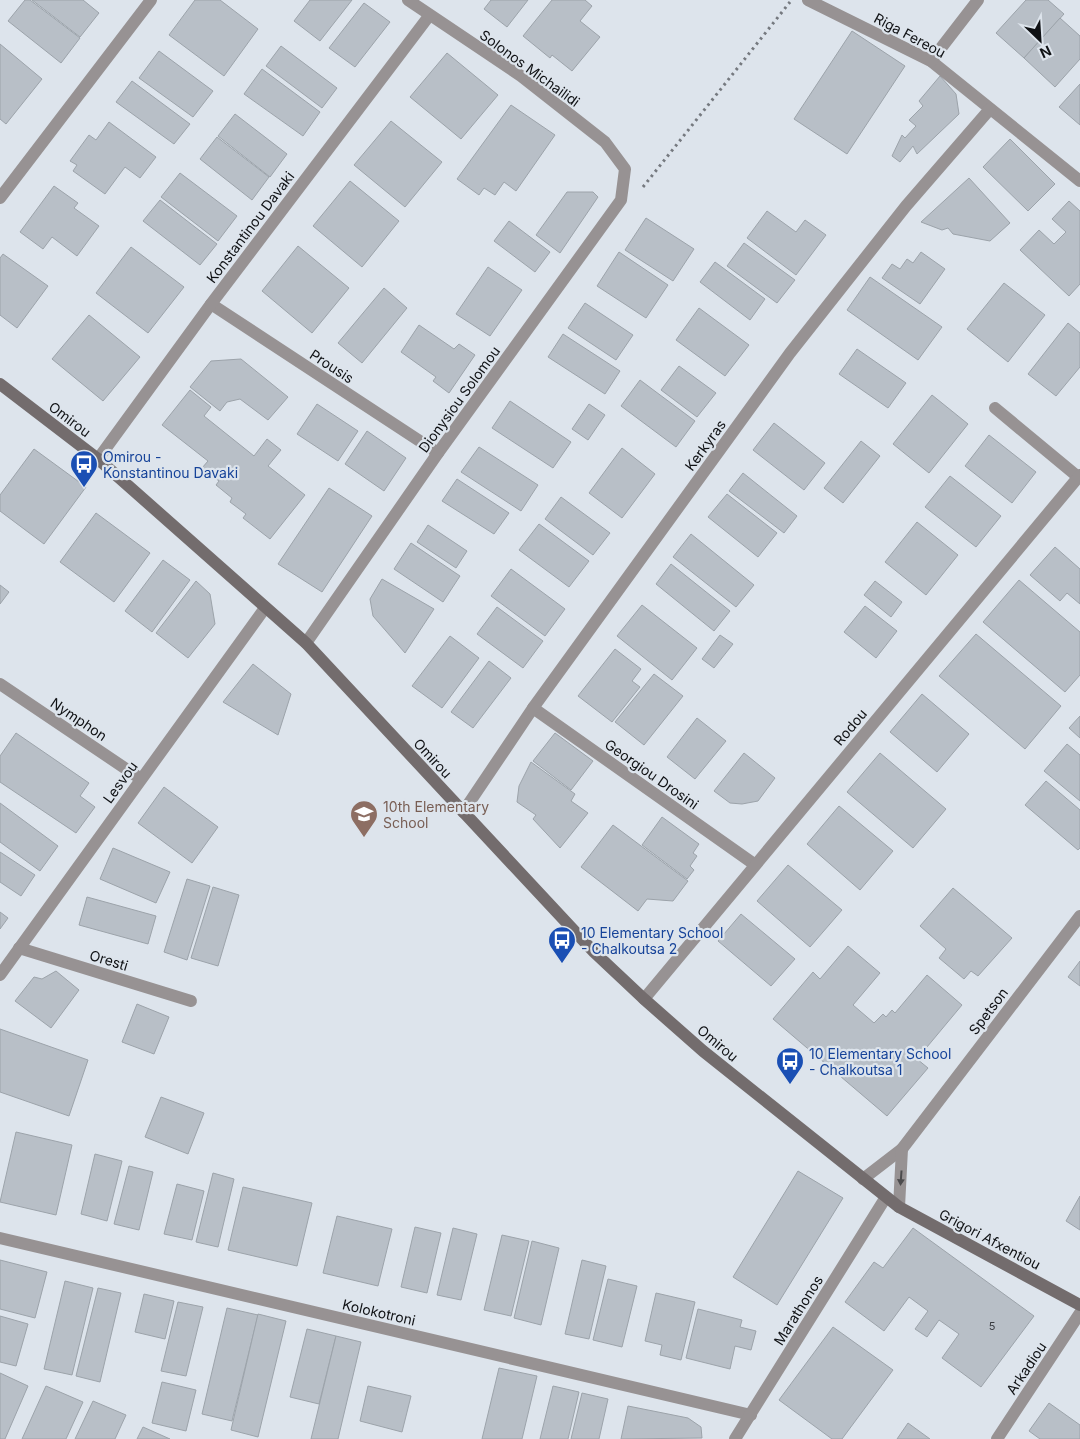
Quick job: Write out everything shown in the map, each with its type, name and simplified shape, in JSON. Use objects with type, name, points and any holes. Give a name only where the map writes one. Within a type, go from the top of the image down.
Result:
[{"type":"street","points":[[0,198],[151,0]]},
{"type":"street","name":"Solonos Michailidi","points":[[408,0],[429,16],[521,76],[605,142],[625,169]]},
{"type":"street","name":"Riga Fereou","points":[[808,0],[931,61],[1080,181]]},
{"type":"street","points":[[931,61],[978,0]]},
{"type":"street","name":"Konstantinou Davaki","points":[[98,459],[211,304],[429,16]]},
{"type":"street","name":"Kerkyras","points":[[463,812],[533,708],[790,353],[906,206],[990,109]]},
{"type":"street","name":"Dionysiou Solomou","points":[[306,643],[438,453],[621,200],[625,169]]},
{"type":"street","name":"Prousis","points":[[211,304],[438,453]]},
{"type":"street","name":"Omirou","points":[[0,384],[98,459],[306,643],[594,952],[644,999],[703,1051],[886,1197]]},
{"type":"street","points":[[995,408],[1079,476]]},
{"type":"street","name":"Rodou","points":[[644,999],[754,864],[1079,476]]},
{"type":"street","name":"Lesvou","points":[[0,975],[265,608]]},
{"type":"street","name":"Nymphon","points":[[0,684],[141,779]]},
{"type":"street","name":"Georgiou Drosini","points":[[533,708],[754,864]]},
{"type":"street","name":"Spetson","points":[[863,1179],[902,1149],[1080,916]]},
{"type":"street","name":"Oresti","points":[[19,948],[191,1001]]},
{"type":"street","points":[[899,1207],[902,1149]]},
{"type":"street","name":"Grigori Afxentiou","points":[[886,1197],[899,1207],[1080,1305]]},
{"type":"street","name":"Marathonos","points":[[736,1439],[886,1197]]},
{"type":"street","name":"Kolokotroni","points":[[0,1238],[751,1415]]},
{"type":"street","name":"Arkadiou","points":[[997,1439],[1080,1313]]},
{"type":"path","points":[[621,200],[645,186],[791,0]]},
{"type":"building","points":[[25,0],[30,0],[80,38],[61,63],[8,21]]},
{"type":"building","points":[[32,0],[83,0],[99,13],[80,37]]},
{"type":"building","points":[[195,0],[220,0],[258,29],[224,76],[169,35]]},
{"type":"building","points":[[310,0],[352,0],[320,41],[294,21]]},
{"type":"building","points":[[491,0],[528,0],[507,27],[484,9]]},
{"type":"building","points":[[552,0],[585,0],[592,6],[580,21],[600,37],[572,71],[552,55],[550,58],[523,36]]},
{"type":"building","points":[[1026,0],[1048,0],[1064,14],[1024,58],[996,33]]},
{"type":"building","points":[[364,3],[390,22],[355,67],[329,48]]},
{"type":"building","points":[[1060,18],[1080,36],[1080,59],[1055,87],[1024,58]]},
{"type":"building","points":[[852,31],[905,66],[847,154],[794,119]]},
{"type":"building","points":[[0,44],[42,79],[6,124],[0,119]]},
{"type":"building","points":[[281,46],[337,88],[322,108],[266,66]]},
{"type":"building","points":[[159,51],[213,91],[193,117],[139,78]]},
{"type":"building","points":[[447,53],[498,95],[461,139],[410,97]]},
{"type":"building","points":[[262,69],[320,112],[303,136],[244,94]]},
{"type":"building","points":[[940,76],[956,94],[959,114],[917,154],[913,146],[900,162],[892,156],[902,135],[905,138],[916,126],[909,120],[923,106],[919,101]]},
{"type":"building","points":[[132,81],[190,124],[174,144],[116,102]]},
{"type":"building","points":[[1080,84],[1080,125],[1059,107]]},
{"type":"building","points":[[511,105],[555,135],[516,191],[504,182],[495,195],[484,188],[479,195],[457,179]]},
{"type":"building","points":[[235,114],[287,154],[270,177],[218,136]]},
{"type":"building","points":[[391,121],[442,162],[405,207],[354,165]]},
{"type":"building","points":[[109,122],[156,157],[140,178],[125,167],[105,194],[73,171],[77,165],[70,161],[89,135],[96,140]]},
{"type":"building","points":[[217,137],[269,177],[252,200],[200,159]]},
{"type":"building","points":[[1010,139],[1055,184],[1028,211],[983,167]]},
{"type":"building","points":[[180,173],[237,216],[218,241],[161,197]]},
{"type":"building","points":[[969,178],[1010,223],[990,241],[953,234],[948,228],[942,230],[921,222]]},
{"type":"building","points":[[350,181],[399,221],[362,267],[313,226]]},
{"type":"building","points":[[54,186],[78,203],[74,208],[99,226],[77,256],[52,237],[43,249],[20,232]]},
{"type":"building","points":[[567,192],[593,192],[598,197],[560,253],[536,235]]},
{"type":"building","points":[[160,200],[217,244],[200,265],[143,221]]},
{"type":"building","points":[[1069,201],[1080,211],[1080,284],[1069,296],[1020,250],[1039,230],[1054,244],[1066,232],[1052,219]]},
{"type":"building","points":[[767,211],[796,232],[805,220],[826,235],[796,275],[747,238]]},
{"type":"building","points":[[646,218],[694,249],[673,281],[625,250]]},
{"type":"building","points":[[509,221],[550,252],[535,272],[494,241]]},
{"type":"building","points":[[744,243],[795,280],[777,303],[727,266]]},
{"type":"building","points":[[298,246],[349,288],[312,333],[262,291]]},
{"type":"building","points":[[131,247],[184,287],[148,333],[96,293]]},
{"type":"building","points":[[619,252],[668,285],[646,318],[597,286]]},
{"type":"building","points":[[921,252],[945,269],[920,304],[882,278],[892,264],[900,269],[907,259],[913,263]]},
{"type":"building","points":[[3,254],[48,286],[17,328],[0,315],[0,258]]},
{"type":"building","points":[[715,262],[765,299],[750,320],[700,282]]},
{"type":"building","points":[[488,267],[522,290],[490,336],[456,314]]},
{"type":"building","points":[[870,277],[942,327],[918,360],[847,310]]},
{"type":"building","points":[[1004,283],[1045,315],[1008,362],[967,329]]},
{"type":"building","points":[[384,288],[407,308],[362,363],[338,343]]},
{"type":"building","points":[[585,303],[633,335],[616,360],[568,328]]},
{"type":"building","points":[[699,308],[749,345],[725,376],[676,340]]},
{"type":"building","points":[[89,315],[140,357],[103,401],[52,359]]},
{"type":"building","points":[[1068,323],[1080,333],[1080,367],[1056,396],[1028,374]]},
{"type":"building","points":[[419,325],[454,349],[459,344],[475,355],[449,393],[433,381],[436,377],[401,352]]},
{"type":"building","points":[[563,334],[620,371],[605,394],[548,357]]},
{"type":"building","points":[[857,349],[906,383],[888,408],[839,374]]},
{"type":"building","points":[[241,359],[288,397],[268,420],[240,399],[227,402],[220,411],[190,387],[211,361]]},
{"type":"building","points":[[679,366],[716,393],[697,417],[661,390]]},
{"type":"building","points":[[640,380],[695,421],[676,447],[621,406]]},
{"type":"building","points":[[190,390],[211,407],[204,416],[254,456],[267,439],[281,450],[268,466],[305,495],[270,539],[243,518],[246,514],[230,502],[232,498],[216,485],[219,481],[202,468],[208,461],[162,425]]},
{"type":"building","points":[[932,395],[968,424],[929,473],[893,444]]},
{"type":"building","points":[[510,401],[571,442],[553,468],[492,428]]},
{"type":"building","points":[[317,404],[358,431],[338,461],[297,434]]},
{"type":"building","points":[[589,404],[605,415],[588,440],[572,429]]},
{"type":"building","points":[[774,423],[825,463],[804,490],[753,450]]},
{"type":"building","points":[[367,431],[406,458],[384,491],[345,464]]},
{"type":"building","points":[[989,435],[1036,472],[1012,503],[965,466]]},
{"type":"building","points":[[861,441],[880,456],[843,503],[824,488]]},
{"type":"building","points":[[479,447],[538,485],[521,511],[461,472]]},
{"type":"building","points":[[622,448],[655,474],[622,518],[589,493]]},
{"type":"building","points":[[34,449],[86,487],[44,544],[0,511],[0,495]]},
{"type":"building","points":[[743,473],[797,516],[784,533],[729,491]]},
{"type":"building","points":[[950,476],[1001,516],[976,547],[925,507]]},
{"type":"building","points":[[457,479],[509,513],[494,534],[442,501]]},
{"type":"building","points":[[329,488],[372,516],[322,592],[278,564]]},
{"type":"building","points":[[727,494],[777,533],[758,557],[708,517]]},
{"type":"building","points":[[561,497],[610,533],[593,555],[545,519]]},
{"type":"building","points":[[96,513],[150,553],[114,602],[60,562]]},
{"type":"building","points":[[917,522],[958,555],[926,595],[885,562]]},
{"type":"building","points":[[539,524],[589,561],[569,587],[519,550]]},
{"type":"building","points":[[428,525],[467,551],[456,568],[417,542]]},
{"type":"building","points":[[691,534],[754,585],[736,607],[673,557]]},
{"type":"building","points":[[411,543],[460,576],[443,602],[394,569]]},
{"type":"building","points":[[1055,547],[1080,569],[1080,604],[1067,593],[1060,601],[1030,575]]},
{"type":"building","points":[[163,560],[190,580],[152,632],[125,611]]},
{"type":"building","points":[[671,564],[730,611],[714,631],[656,584]]},
{"type":"building","points":[[511,569],[565,609],[545,636],[491,596]]},
{"type":"building","points":[[382,579],[434,609],[405,653],[373,616],[370,599]]},
{"type":"building","points":[[1019,580],[1080,632],[1080,675],[1065,692],[983,622]]},
{"type":"building","points":[[196,581],[210,594],[215,624],[188,658],[156,633]]},
{"type":"building","points":[[875,581],[902,602],[891,617],[864,595]]},
{"type":"building","points":[[0,585],[9,592],[0,604]]},
{"type":"building","points":[[642,605],[697,648],[672,680],[617,636]]},
{"type":"building","points":[[865,606],[897,631],[876,658],[844,632]]},
{"type":"building","points":[[497,607],[543,641],[523,668],[477,634]]},
{"type":"building","points":[[976,634],[1061,706],[1025,749],[939,676]]},
{"type":"building","points":[[720,635],[733,644],[714,668],[702,659]]},
{"type":"building","points":[[450,636],[479,658],[442,708],[412,686]]},
{"type":"building","points":[[615,649],[641,669],[632,681],[640,687],[612,722],[578,696]]},
{"type":"building","points":[[489,661],[511,678],[473,728],[451,712]]},
{"type":"building","points":[[253,664],[291,694],[278,735],[223,702]]},
{"type":"building","points":[[654,674],[683,696],[644,745],[615,722]]},
{"type":"building","points":[[922,694],[969,734],[937,772],[890,732]]},
{"type":"building","points":[[1080,716],[1080,738],[1069,728]]},
{"type":"building","points":[[697,718],[726,741],[695,779],[667,757]]},
{"type":"building","points":[[16,733],[89,783],[80,796],[95,807],[76,833],[0,782],[0,756]]},
{"type":"building","points":[[555,733],[593,761],[571,790],[533,761]]},
{"type":"building","points":[[1067,744],[1080,755],[1080,801],[1044,771]]},
{"type":"building","points":[[744,753],[775,778],[758,801],[742,804],[730,803],[714,791]]},
{"type":"building","points":[[880,753],[946,809],[913,848],[847,792]]},
{"type":"building","points":[[531,762],[575,794],[571,801],[588,813],[560,848],[533,819],[536,815],[517,802],[519,786]]},
{"type":"building","points":[[1046,781],[1080,810],[1080,848],[1078,850],[1025,805]]},
{"type":"building","points":[[164,787],[218,827],[192,863],[138,823]]},
{"type":"building","points":[[0,803],[58,846],[40,871],[0,842]]},
{"type":"building","points":[[839,806],[893,851],[860,890],[807,844]]},
{"type":"building","points":[[662,817],[699,844],[693,853],[697,856],[690,866],[694,870],[687,879],[642,845]]},
{"type":"building","points":[[613,825],[688,881],[673,901],[647,899],[638,911],[581,867]]},
{"type":"building","points":[[113,848],[170,872],[156,903],[100,879]]},
{"type":"building","points":[[0,852],[35,875],[21,896],[0,882]]},
{"type":"building","points":[[788,865],[842,910],[810,947],[757,901]]},
{"type":"building","points":[[187,879],[210,886],[187,960],[164,952]]},
{"type":"building","points":[[213,887],[239,895],[218,966],[191,958]]},
{"type":"building","points":[[953,888],[1012,938],[978,976],[971,971],[964,979],[939,958],[946,949],[920,926]]},
{"type":"building","points":[[87,897],[156,916],[148,944],[79,925]]},
{"type":"building","points":[[0,912],[8,918],[0,929]]},
{"type":"building","points":[[741,914],[795,959],[771,986],[718,941]]},
{"type":"building","points":[[848,946],[880,973],[853,1005],[874,1023],[883,1014],[886,1017],[892,1010],[895,1013],[927,975],[962,1005],[917,1059],[928,1068],[887,1116],[773,1019],[813,972],[820,979]]},
{"type":"building","points":[[1080,961],[1080,986],[1068,977]]},
{"type":"building","points":[[56,971],[79,990],[51,1028],[15,1001],[34,977],[42,979]]},
{"type":"building","points":[[137,1004],[169,1017],[154,1054],[122,1042]]},
{"type":"building","points":[[0,1029],[88,1060],[69,1116],[0,1092]]},
{"type":"building","points":[[161,1097],[204,1113],[188,1154],[145,1137]]},
{"type":"building","points":[[16,1132],[72,1145],[56,1215],[0,1202]]},
{"type":"building","points":[[95,1154],[122,1161],[107,1221],[81,1214]]},
{"type":"building","points":[[129,1166],[153,1172],[139,1230],[114,1224]]},
{"type":"building","points":[[798,1171],[843,1198],[777,1305],[733,1277]]},
{"type":"building","points":[[213,1173],[234,1179],[218,1247],[196,1242]]},
{"type":"building","points":[[177,1184],[204,1191],[192,1240],[164,1234]]},
{"type":"building","points":[[243,1187],[312,1203],[297,1266],[228,1250]]},
{"type":"building","points":[[1080,1196],[1080,1230],[1066,1221]]},
{"type":"building","points":[[337,1216],[392,1229],[378,1286],[323,1273]]},
{"type":"building","points":[[415,1227],[441,1233],[427,1293],[401,1287]]},
{"type":"building","points":[[453,1228],[477,1234],[461,1300],[437,1295]]},
{"type":"building","points":[[913,1228],[1034,1316],[981,1387],[942,1358],[959,1334],[939,1320],[927,1337],[915,1329],[928,1311],[909,1297],[884,1331],[845,1302],[874,1262],[883,1268]]},
{"type":"building","points":[[502,1235],[529,1241],[511,1316],[484,1310]]},
{"type":"building","points":[[532,1241],[559,1248],[541,1325],[514,1318]]},
{"type":"building","points":[[0,1260],[47,1272],[35,1318],[0,1309]]},
{"type":"building","points":[[582,1260],[606,1266],[589,1339],[565,1334]]},
{"type":"building","points":[[608,1279],[637,1286],[622,1347],[593,1340]]},
{"type":"building","points":[[65,1281],[93,1288],[72,1375],[44,1369]]},
{"type":"building","points":[[98,1288],[121,1293],[100,1382],[76,1376]]},
{"type":"building","points":[[656,1293],[695,1302],[681,1360],[660,1355],[662,1345],[645,1341]]},
{"type":"building","points":[[144,1294],[174,1301],[165,1339],[135,1332]]},
{"type":"building","points":[[178,1302],[203,1307],[186,1376],[161,1371]]},
{"type":"building","points":[[227,1308],[258,1315],[232,1421],[202,1414]]},
{"type":"building","points":[[698,1309],[742,1320],[740,1327],[756,1331],[751,1350],[735,1346],[730,1369],[686,1358]]},
{"type":"building","points":[[258,1314],[286,1321],[258,1437],[231,1430]]},
{"type":"building","points":[[0,1316],[28,1324],[16,1366],[0,1362]]},
{"type":"building","points":[[833,1327],[893,1370],[842,1439],[832,1439],[779,1400]]},
{"type":"building","points":[[307,1329],[336,1336],[319,1404],[290,1397]]},
{"type":"building","points":[[336,1336],[361,1342],[338,1439],[311,1439]]},
{"type":"building","points":[[499,1368],[537,1376],[522,1439],[482,1439]]},
{"type":"building","points":[[0,1373],[28,1386],[5,1439],[0,1439]]},
{"type":"building","points":[[162,1382],[196,1390],[186,1431],[152,1423]]},
{"type":"building","points":[[46,1386],[83,1402],[66,1439],[22,1439]]},
{"type":"building","points":[[368,1386],[411,1396],[402,1432],[360,1421]]},
{"type":"building","points":[[553,1386],[579,1392],[568,1439],[540,1439]]},
{"type":"building","points":[[582,1393],[608,1399],[599,1439],[571,1439]]},
{"type":"building","points":[[93,1401],[126,1415],[115,1439],[75,1439]]},
{"type":"building","points":[[1049,1403],[1080,1425],[1080,1439],[1040,1439],[1029,1431]]},
{"type":"building","points":[[628,1406],[688,1418],[701,1427],[702,1438],[621,1439]]},
{"type":"building","points":[[908,1423],[930,1439],[897,1439]]},
{"type":"building","points":[[143,1427],[170,1439],[137,1439]]},
{"type":"place","name":"Omirou - Konstantinou Davaki","points":[[84,488]]},
{"type":"place","name":"10th Elementary School","points":[[364,838]]},
{"type":"place","name":"10 Elementary School - Chalkoutsa 2","points":[[562,964]]},
{"type":"place","name":"10 Elementary School - Chalkoutsa 1","points":[[790,1085]]}]
